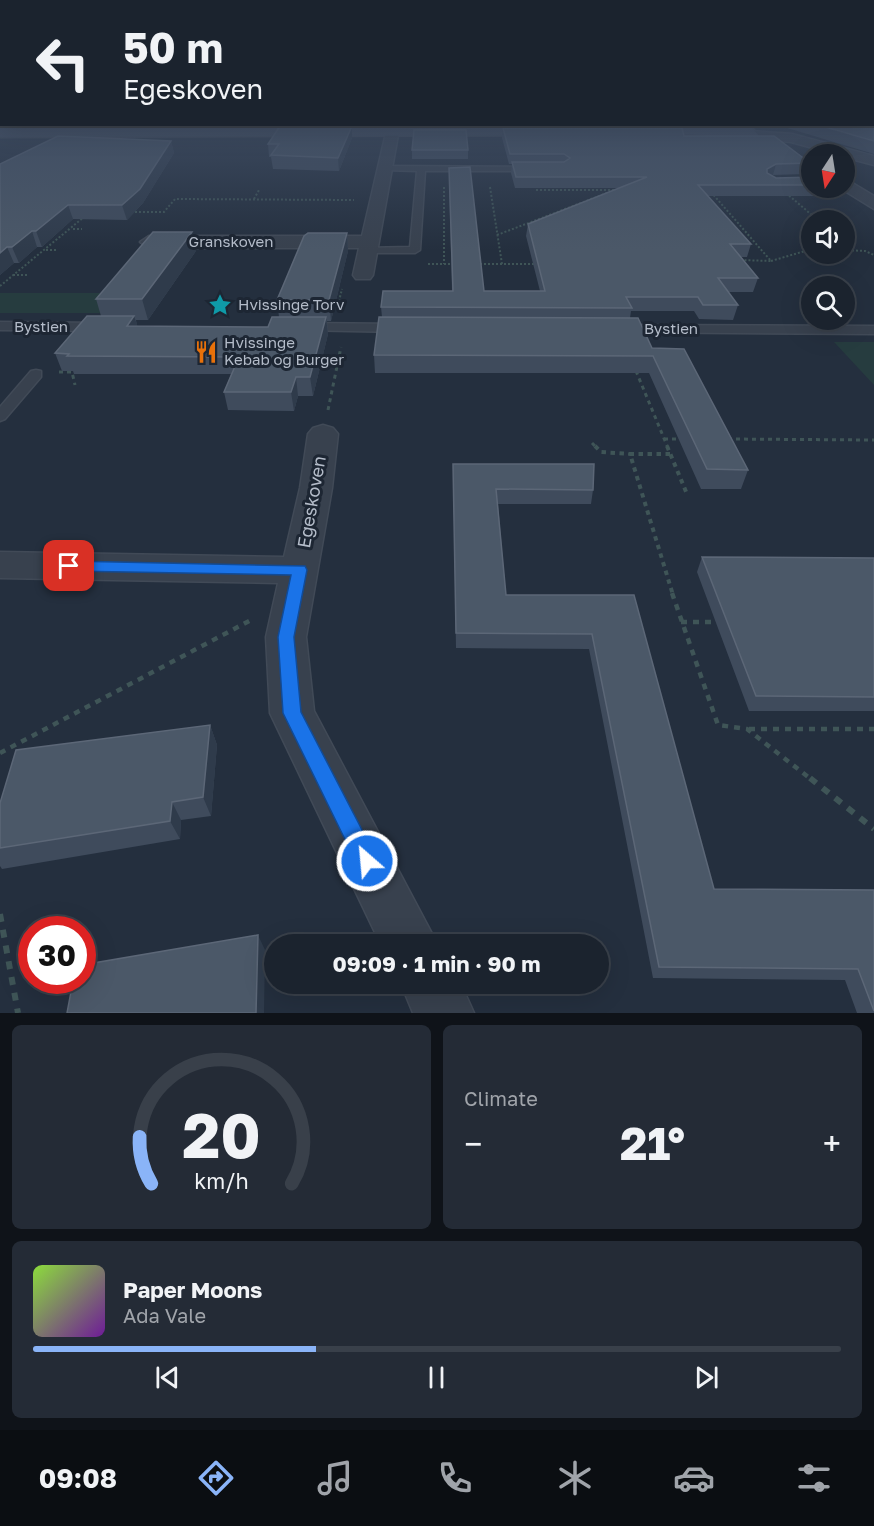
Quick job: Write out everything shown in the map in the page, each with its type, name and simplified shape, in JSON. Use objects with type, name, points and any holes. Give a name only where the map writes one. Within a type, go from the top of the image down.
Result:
[{"type":"street","points":[[366,257],[387,155]]},
{"type":"street","points":[[855,157],[874,161]]},
{"type":"street","points":[[855,191],[874,204]]},
{"type":"street","name":"Granskoven","points":[[144,246],[366,257]]},
{"type":"street","name":"Egeskoven","points":[[323,434],[316,488],[286,637],[292,713],[404,934]]},
{"type":"street","name":"Egeskoven","points":[[0,565],[296,585]]},
{"type":"street","points":[[435,994],[444,1013]]},
{"type":"lane","points":[[384,168],[542,169]]},
{"type":"lane","points":[[366,257],[415,250],[422,168]]},
{"type":"lane","name":"Bystien","points":[[0,326],[112,327]]},
{"type":"lane","points":[[285,327],[414,328]]},
{"type":"lane","name":"Bystien","points":[[614,329],[874,330]]},
{"type":"lane","points":[[0,416],[36,374]]},
{"type":"path","points":[[444,264],[445,168]]},
{"type":"path","points":[[490,183],[502,264]]},
{"type":"path","points":[[600,183],[604,190]]},
{"type":"path","points":[[781,189],[806,210]]},
{"type":"path","points":[[254,200],[259,190]]},
{"type":"path","points":[[536,190],[624,190]]},
{"type":"path","points":[[497,235],[614,190]]},
{"type":"path","points":[[710,190],[771,261]]},
{"type":"path","points":[[123,212],[164,212],[175,199],[354,200]]},
{"type":"path","points":[[712,206],[723,206]]},
{"type":"path","points":[[0,286],[72,229],[89,212],[77,212]]},
{"type":"path","points":[[72,229],[82,230]]},
{"type":"path","points":[[741,239],[752,239]]},
{"type":"path","points":[[45,250],[56,250]]},
{"type":"path","points":[[855,250],[865,250],[874,255]]},
{"type":"path","points":[[737,260],[771,261],[801,252]]},
{"type":"path","points":[[366,257],[456,264]]},
{"type":"path","points":[[467,264],[547,264]]},
{"type":"path","points":[[12,275],[29,275]]},
{"type":"path","points":[[614,329],[687,494]]},
{"type":"path","points":[[52,372],[72,372],[75,385]]},
{"type":"path","points":[[664,439],[687,439]]},
{"type":"path","points":[[722,440],[874,440]]},
{"type":"path","points":[[592,443],[601,452],[670,454]]},
{"type":"path","points":[[630,454],[681,622],[718,725],[747,729],[874,729]]},
{"type":"path","points":[[0,753],[150,673],[207,646],[214,638],[296,585]]},
{"type":"path","points":[[681,622],[726,622]]},
{"type":"path","points":[[747,729],[874,829]]},
{"type":"path","points":[[0,914],[7,941],[18,1013]]},
{"type":"green space","points":[[0,293],[116,293],[101,313],[0,313]]},
{"type":"green space","points":[[834,342],[874,342],[874,385]]},
{"type":"building","points":[[18,155],[162,155],[140,189],[122,205],[68,205],[36,231],[32,231],[12,247],[7,247],[0,253],[0,164]]},
{"type":"building","points":[[277,155],[339,155],[338,158]]},
{"type":"building","points":[[566,155],[800,155],[801,163],[776,164],[767,169],[767,173],[776,178],[801,177],[801,185],[698,185],[751,244],[730,244],[758,278],[718,278],[738,305],[703,305],[698,297],[626,297],[632,308],[381,307],[383,291],[453,291],[449,168],[470,167],[484,291],[545,291],[528,224],[647,177],[516,177],[512,162],[564,162],[570,158]]},
{"type":"building","points":[[153,232],[192,232],[142,299],[96,299]]},
{"type":"building","points":[[308,233],[347,233],[329,300],[277,300],[304,236]]},
{"type":"building","points":[[87,316],[134,316],[127,326],[263,327],[268,327],[272,317],[326,317],[310,377],[296,377],[291,392],[224,392],[239,357],[67,356],[69,354],[55,353]]},
{"type":"building","points":[[379,317],[638,318],[652,348],[684,349],[748,470],[707,469],[653,356],[374,355]]},
{"type":"building","points":[[453,464],[594,464],[593,490],[496,489],[506,595],[634,595],[714,889],[874,890],[874,1011],[858,969],[659,967],[592,634],[456,633]]},
{"type":"building","points":[[702,557],[874,558],[874,697],[756,696]]},
{"type":"building","points":[[210,725],[203,797],[172,802],[170,821],[0,848],[0,803],[16,750]]},
{"type":"building","points":[[258,935],[256,1013],[67,1013],[71,994],[96,994],[96,963]]},
{"type":"place","name":"Hvissinge Torv","points":[[220,305]]},
{"type":"place","name":"Hvissinge Kebab og Burger","points":[[206,352]]},
{"type":"route","points":[[69,566],[299,570],[286,637],[292,713],[367,861]]}]
